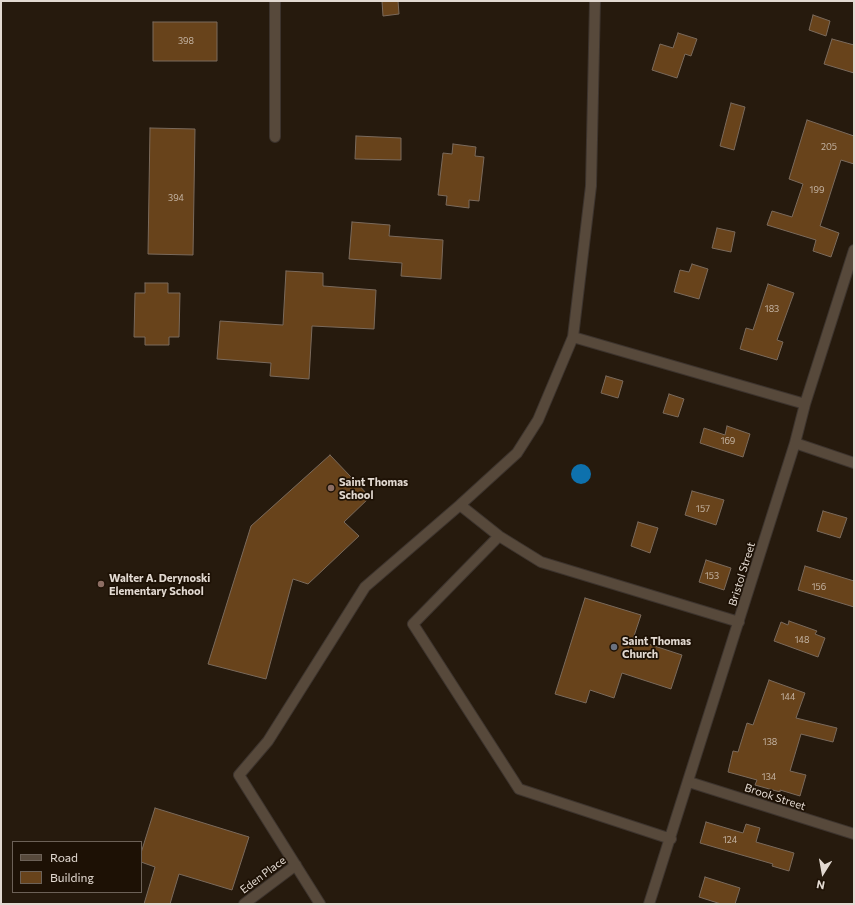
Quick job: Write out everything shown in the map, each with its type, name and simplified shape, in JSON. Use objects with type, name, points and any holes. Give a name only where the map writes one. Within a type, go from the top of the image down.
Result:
[{"type":"street","points":[[275,1],[275,137]]},
{"type":"street","points":[[320,904],[240,775],[268,741],[365,587],[460,505],[517,453],[538,420],[573,337],[591,186],[595,1]]},
{"type":"street","name":"Bristol Street","points":[[649,904],[689,782],[854,250]]},
{"type":"street","points":[[573,337],[805,404]]},
{"type":"street","points":[[795,443],[854,463]]},
{"type":"street","points":[[460,505],[499,536],[541,562],[739,622]]},
{"type":"street","points":[[499,536],[413,624],[519,789],[671,839]]},
{"type":"street","name":"Brook Street","points":[[689,782],[854,834]]},
{"type":"street","name":"Eden Place","points":[[244,904],[296,865]]},
{"type":"water","points":[[581,464],[588,467],[591,474],[588,481],[581,484],[574,481],[571,474],[574,467]]},
{"type":"building","points":[[382,1],[398,1],[399,14],[383,16]]},
{"type":"building","points":[[813,15],[830,21],[826,36],[809,30]]},
{"type":"building","points":[[153,22],[217,22],[217,61],[153,61]]},
{"type":"building","points":[[678,33],[697,39],[691,56],[685,54],[677,78],[652,70],[660,44],[673,48]]},
{"type":"building","points":[[832,39],[854,45],[854,73],[824,64]]},
{"type":"building","points":[[731,103],[745,107],[734,150],[720,146]]},
{"type":"building","points":[[807,120],[854,136],[854,164],[841,160],[820,226],[839,233],[831,257],[813,251],[816,240],[767,225],[772,211],[792,217],[803,184],[789,179]]},
{"type":"building","points":[[150,128],[195,129],[193,255],[148,254]]},
{"type":"building","points":[[356,136],[401,138],[401,160],[355,159]]},
{"type":"building","points":[[453,144],[476,147],[475,156],[484,157],[479,201],[469,200],[469,208],[446,205],[447,196],[438,195],[443,153],[452,154]]},
{"type":"building","points":[[352,222],[390,225],[389,236],[443,240],[441,279],[401,276],[402,263],[349,259]]},
{"type":"building","points":[[717,228],[735,232],[731,252],[712,248]]},
{"type":"building","points":[[692,264],[708,269],[699,299],[674,292],[680,270],[689,272]]},
{"type":"building","points":[[286,271],[323,273],[323,286],[376,290],[374,329],[312,326],[309,379],[270,376],[271,363],[217,359],[220,321],[283,325]]},
{"type":"building","points":[[145,283],[168,283],[168,293],[180,293],[179,337],[169,337],[169,345],[145,345],[145,337],[134,337],[135,293],[145,293]]},
{"type":"building","points":[[768,284],[794,293],[777,340],[783,342],[777,360],[740,349],[746,328],[753,330]]},
{"type":"building","points":[[606,376],[623,381],[618,398],[601,393]]},
{"type":"building","points":[[669,394],[684,399],[678,417],[663,413]]},
{"type":"building","points":[[727,426],[750,434],[743,457],[700,443],[704,428],[725,435]]},
{"type":"building","points":[[330,455],[370,497],[344,522],[359,536],[308,584],[293,579],[266,679],[208,664],[251,526]]},
{"type":"building","points":[[692,491],[724,500],[716,525],[685,515]]},
{"type":"building","points":[[823,511],[847,518],[840,538],[817,531]]},
{"type":"building","points":[[638,522],[658,528],[650,553],[631,546]]},
{"type":"building","points":[[706,560],[731,568],[724,590],[699,582]]},
{"type":"building","points":[[805,566],[854,581],[854,607],[798,590]]},
{"type":"building","name":"Saint Thomas Church","points":[[585,598],[641,615],[633,639],[682,655],[671,689],[622,673],[614,698],[590,690],[586,703],[555,694]]},
{"type":"building","points":[[789,621],[817,631],[815,634],[825,638],[818,657],[774,641],[781,622],[788,625]]},
{"type":"building","points":[[769,680],[805,693],[796,718],[837,728],[833,742],[801,734],[790,771],[806,775],[800,796],[755,785],[757,780],[728,772],[733,751],[738,752],[747,723],[753,725]]},
{"type":"building","points":[[155,808],[249,837],[232,890],[179,874],[170,904],[144,904],[155,867],[142,862],[142,850]]},
{"type":"building","points":[[706,822],[743,833],[746,824],[760,828],[756,842],[794,853],[789,871],[772,866],[773,864],[700,843]]},
{"type":"building","points":[[705,877],[740,888],[735,904],[721,904],[699,897]]},
{"type":"place","name":"Saint Thomas School","points":[[331,488]]},
{"type":"place","name":"Walter A. Derynoski Elementary School","points":[[101,584]]},
{"type":"place","name":"Saint Thomas Church","points":[[614,647]]}]
